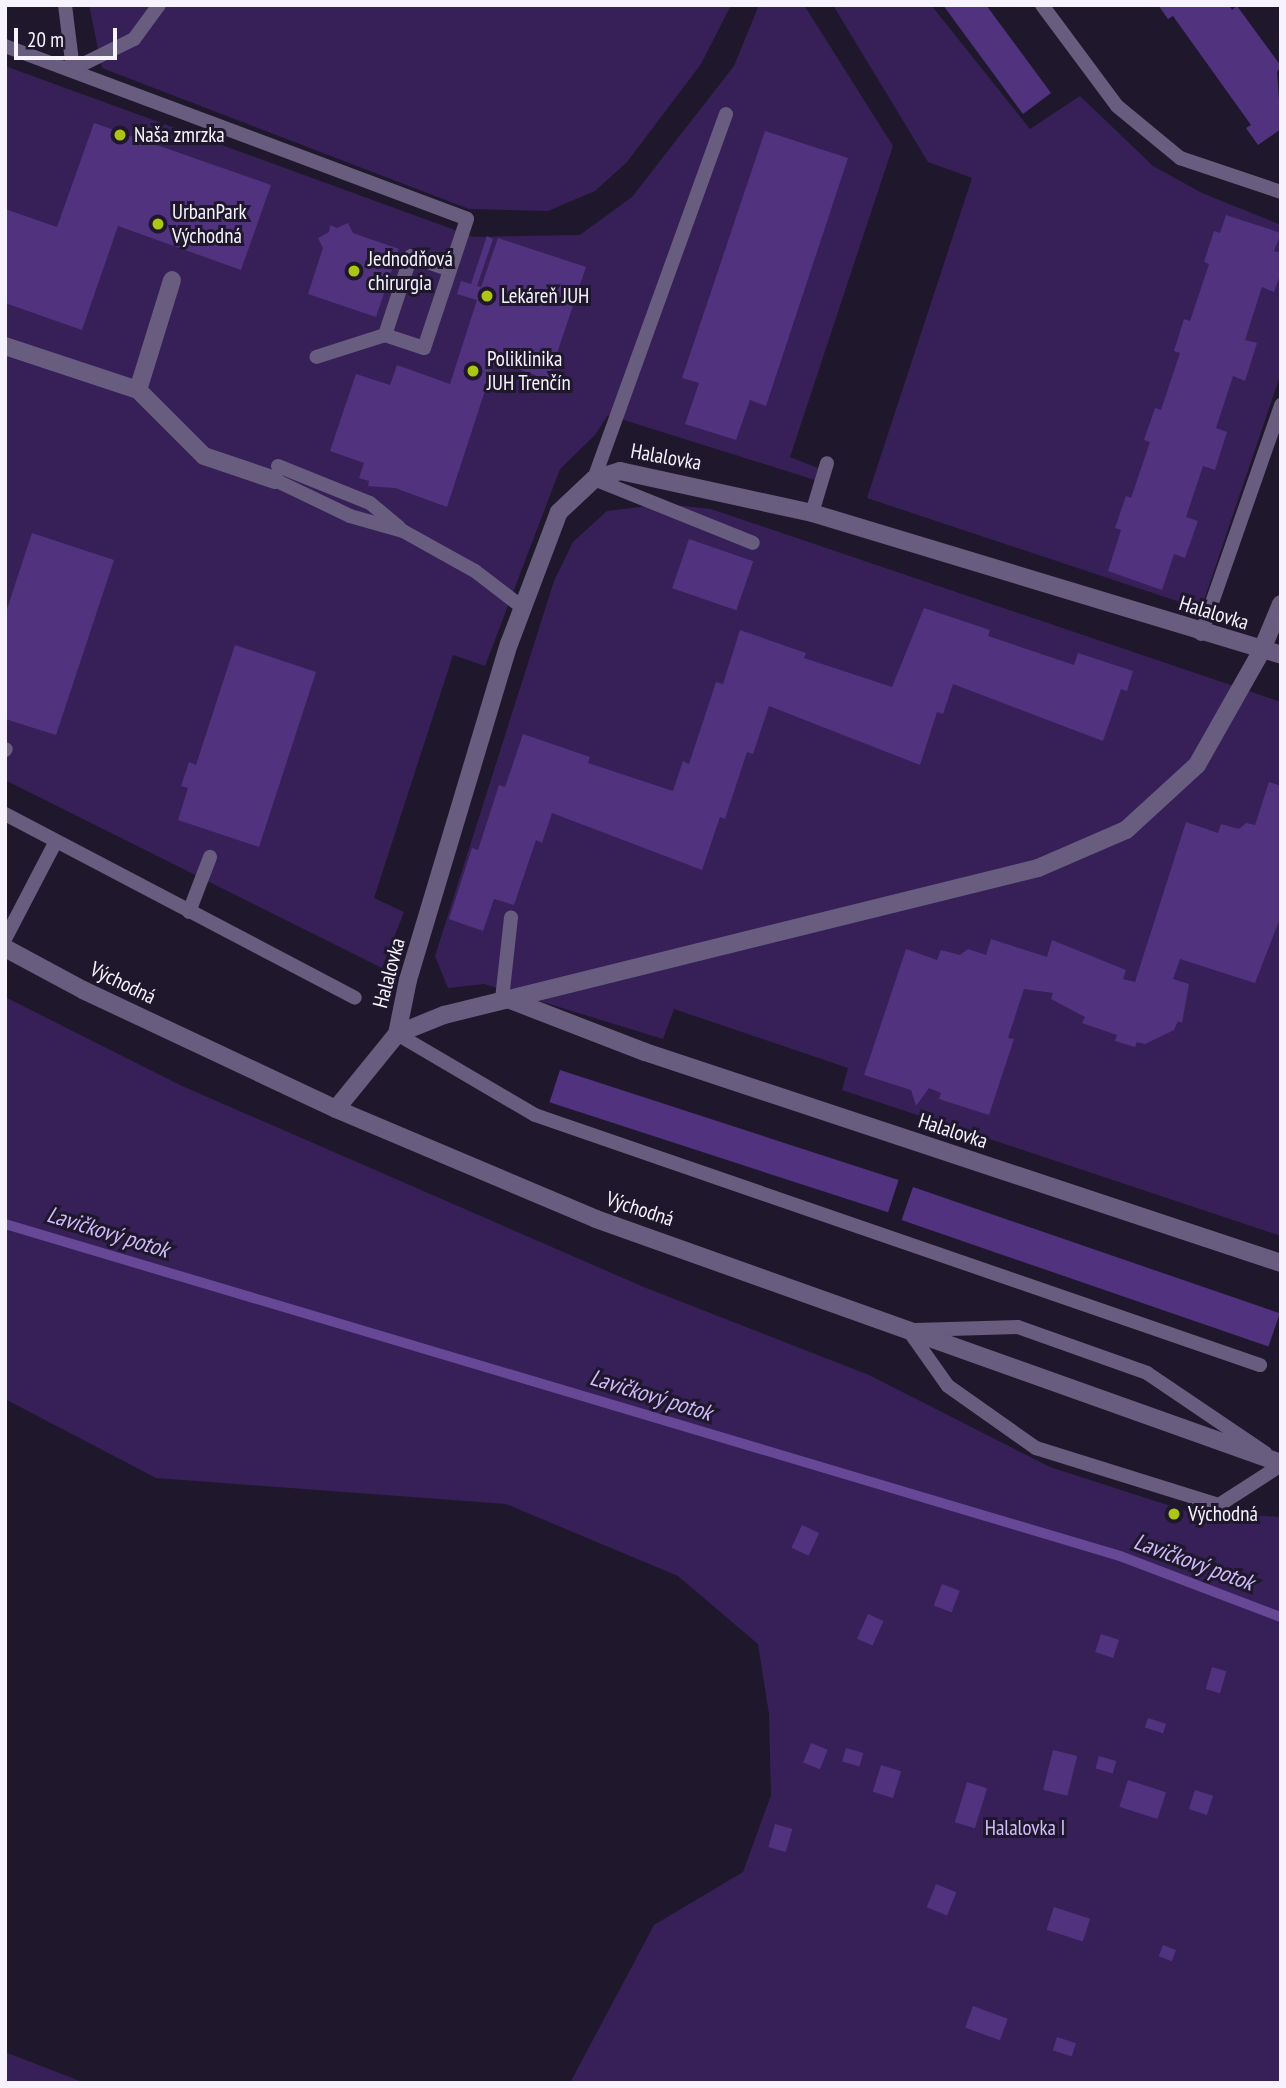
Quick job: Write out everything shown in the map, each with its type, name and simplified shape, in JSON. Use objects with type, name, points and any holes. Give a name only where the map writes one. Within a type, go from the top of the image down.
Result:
[{"type":"street","points":[[138,390],[172,280]]},
{"type":"street","points":[[5,346],[138,390],[204,456],[277,473]]},
{"type":"street","name":"Halalovka","points":[[336,1109],[397,1034],[408,980],[522,607],[559,512],[594,479],[620,471],[812,513],[1261,652],[1281,655]]},
{"type":"street","name":"Halalovka","points":[[397,1034],[503,998],[1038,868],[1126,830],[1197,765],[1261,652],[1281,604]]},
{"type":"street","name":"Východná","points":[[5,948],[83,990],[336,1109],[596,1219],[1281,1464]]},
{"type":"street","name":"Halalovka","points":[[503,998],[645,1052],[1281,1264]]},
{"type":"lane","points":[[65,5],[72,69]]},
{"type":"lane","points":[[72,69],[134,39],[159,5]]},
{"type":"lane","points":[[1042,5],[1117,106],[1180,158],[1281,192]]},
{"type":"lane","points":[[5,46],[467,219],[425,348],[385,335],[316,357]]},
{"type":"lane","points":[[726,114],[594,479],[754,543]]},
{"type":"lane","points":[[385,335],[411,256],[450,270]]},
{"type":"lane","points":[[1202,634],[1281,405]]},
{"type":"lane","points":[[812,513],[827,463]]},
{"type":"lane","points":[[277,473],[338,511],[403,531],[475,571],[522,607]]},
{"type":"lane","points":[[5,814],[355,998]]},
{"type":"lane","points":[[5,939],[56,841]]},
{"type":"lane","points":[[188,912],[210,857]]},
{"type":"lane","points":[[503,998],[512,918]]},
{"type":"lane","points":[[397,1034],[535,1115],[1260,1365]]},
{"type":"lane","points":[[1018,1327],[1147,1373],[1281,1464],[1219,1505],[1036,1447],[948,1386],[909,1331],[1018,1327]]},
{"type":"green space","points":[[89,5],[731,5],[701,64],[627,162],[595,191],[548,211],[469,209],[102,68]]},
{"type":"green space","points":[[759,5],[804,5],[893,146],[790,457],[818,468],[815,480],[608,415],[595,435],[560,469],[485,666],[453,655],[374,898],[404,912],[382,968],[5,780],[5,66],[474,237],[580,235],[632,197],[734,66]]},
{"type":"green space","points":[[833,5],[931,5],[1030,129],[1080,96],[1153,166],[1202,193],[1281,225],[1281,373],[1201,609],[867,498],[972,178],[928,162]]},
{"type":"green space","points":[[665,504],[711,509],[1281,702],[1281,1236],[842,1090],[848,1068],[674,1009],[663,1039],[484,984],[448,988],[435,956],[554,581],[573,542],[607,511]]},
{"type":"green space","name":"Halalovka I","points":[[5,997],[182,1086],[646,1288],[869,1375],[1050,1467],[1186,1511],[1281,1517],[1281,2083],[570,2083],[654,1925],[743,1872],[771,1795],[769,1714],[758,1644],[678,1576],[506,1504],[156,1478],[5,1399]]},
{"type":"green space","points":[[5,2052],[85,2083],[5,2083]]},
{"type":"building","points":[[943,5],[986,5],[1051,93],[1023,114]]},
{"type":"building","points":[[1158,5],[1229,5],[1232,10],[1237,6],[1281,66],[1277,72],[1281,129],[1258,145],[1246,128],[1251,125],[1173,16],[1168,19]]},
{"type":"building","name":"UrbanPark Východná","points":[[94,123],[271,185],[241,270],[118,226],[82,330],[5,303],[5,209],[57,227]]},
{"type":"building","points":[[765,131],[848,158],[766,406],[750,400],[736,440],[685,424],[699,383],[682,378]]},
{"type":"building","points":[[1226,215],[1281,233],[1274,251],[1281,253],[1281,272],[1274,292],[1262,287],[1245,340],[1257,343],[1245,381],[1233,376],[1216,428],[1227,432],[1215,470],[1203,466],[1186,517],[1198,521],[1185,558],[1174,554],[1162,590],[1108,571],[1121,530],[1115,528],[1126,496],[1131,498],[1150,442],[1144,440],[1155,408],[1161,410],[1180,353],[1174,351],[1184,319],[1190,321],[1209,264],[1204,262],[1214,231],[1220,233]]},
{"type":"building","name":"Jednodňová chirurgia","points":[[348,223],[353,233],[399,249],[376,317],[308,294],[323,248],[318,238],[329,232],[330,225],[337,228]]},
{"type":"building","name":"Poliklinika JUH Trenčín","points":[[487,236],[493,239],[477,286],[481,287],[498,238],[586,267],[548,380],[495,360],[447,507],[395,488],[368,486],[369,481],[359,478],[364,463],[330,451],[356,374],[390,385],[397,365],[450,384],[477,300],[457,294],[461,281],[471,284]]},
{"type":"building","points":[[32,533],[114,560],[56,735],[5,719],[5,615]]},
{"type":"building","points":[[689,539],[753,561],[736,610],[672,588]]},
{"type":"building","points":[[924,608],[990,630],[988,636],[1074,665],[1078,653],[1133,671],[1127,691],[1121,689],[1103,741],[953,684],[943,714],[937,712],[920,765],[769,706],[753,754],[747,752],[725,819],[720,817],[702,870],[552,813],[542,843],[536,840],[514,905],[494,899],[483,931],[449,919],[472,848],[478,850],[499,785],[505,787],[523,734],[590,757],[588,763],[673,791],[683,761],[689,764],[716,682],[723,684],[740,630],[806,653],[804,658],[892,687]]},
{"type":"building","points":[[235,645],[316,672],[259,847],[178,820],[188,788],[181,786],[189,762],[196,765]]},
{"type":"building","points":[[1269,782],[1281,786],[1281,916],[1255,983],[1180,959],[1173,979],[1189,984],[1182,1023],[1178,1021],[1174,1030],[1145,1044],[1137,1042],[1135,1047],[1115,1041],[1117,1035],[1082,1023],[1085,1017],[1051,999],[1053,993],[1024,989],[1008,1038],[1014,1039],[989,1115],[939,1099],[941,1093],[929,1088],[916,1106],[911,1090],[864,1075],[906,949],[937,960],[941,950],[960,955],[968,949],[986,955],[991,939],[1047,957],[1052,940],[1126,970],[1123,979],[1135,982],[1186,822],[1218,833],[1221,824],[1239,829],[1246,823],[1255,825]]},
{"type":"building","points":[[560,1070],[899,1180],[888,1212],[549,1102]]},
{"type":"building","points":[[913,1187],[1280,1313],[1268,1346],[902,1220]]},
{"type":"building","points":[[802,1525],[819,1533],[809,1556],[791,1548]]},
{"type":"building","points":[[942,1584],[960,1591],[951,1612],[934,1605]]},
{"type":"building","points":[[868,1614],[884,1621],[873,1646],[857,1639]]},
{"type":"building","points":[[1101,1634],[1119,1640],[1113,1658],[1095,1652]]},
{"type":"building","points":[[1212,1667],[1226,1671],[1220,1693],[1206,1689]]},
{"type":"building","points":[[1148,1718],[1166,1724],[1163,1733],[1145,1728]]},
{"type":"building","points":[[811,1743],[828,1750],[820,1769],[803,1762]]},
{"type":"building","points":[[846,1748],[863,1753],[859,1766],[842,1761]]},
{"type":"building","points":[[1053,1750],[1077,1756],[1067,1796],[1043,1790]]},
{"type":"building","points":[[1099,1756],[1116,1761],[1113,1773],[1095,1768]]},
{"type":"building","points":[[881,1765],[901,1771],[893,1798],[873,1792]]},
{"type":"building","points":[[1128,1780],[1166,1792],[1157,1819],[1119,1807]]},
{"type":"building","points":[[967,1782],[987,1788],[975,1828],[955,1822]]},
{"type":"building","points":[[1195,1790],[1213,1796],[1207,1815],[1189,1809]]},
{"type":"building","points":[[775,1824],[792,1829],[786,1852],[768,1847]]},
{"type":"building","points":[[936,1884],[956,1892],[947,1915],[927,1907]]},
{"type":"building","points":[[1054,1907],[1090,1919],[1083,1942],[1047,1930]]},
{"type":"building","points":[[1163,1945],[1176,1950],[1172,1961],[1159,1956]]},
{"type":"building","points":[[973,2006],[1008,2019],[1000,2040],[965,2028]]},
{"type":"building","points":[[1057,2037],[1076,2043],[1072,2056],[1053,2050]]},
{"type":"waterway","name":"Lavičkový potok","points":[[5,1224],[1120,1556],[1281,1617]]},
{"type":"place","name":"Naša zmrzka","points":[[120,135]]},
{"type":"place","name":"UrbanPark Východná","points":[[158,224]]},
{"type":"place","name":"Jednodňová chirurgia","points":[[354,271]]},
{"type":"place","name":"Lekáreň JUH","points":[[487,296]]},
{"type":"place","name":"Poliklinika JUH Trenčín","points":[[473,371]]},
{"type":"place","name":"Východná","points":[[1174,1514]]}]
